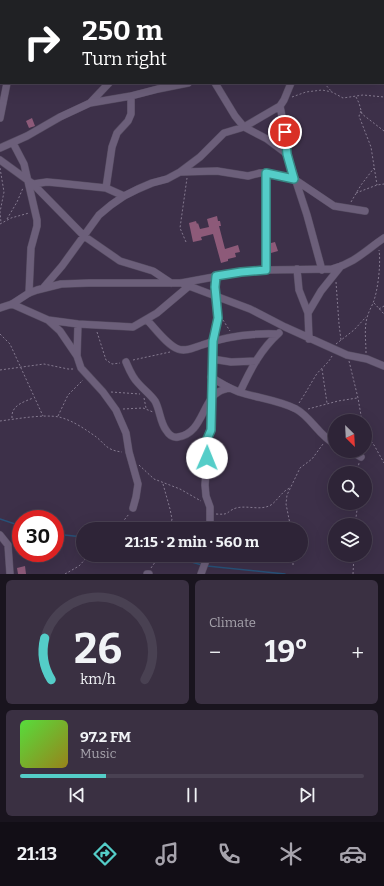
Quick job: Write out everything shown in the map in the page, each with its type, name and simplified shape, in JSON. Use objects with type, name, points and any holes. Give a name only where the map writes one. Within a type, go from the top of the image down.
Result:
[{"type":"street","points":[[0,118],[7,84]]},
{"type":"street","points":[[90,103],[108,84]]},
{"type":"street","points":[[172,283],[153,271],[120,261],[84,236],[29,182],[0,163],[0,148],[14,143],[60,117],[90,103],[131,96],[183,84]]},
{"type":"street","points":[[216,84],[235,116],[244,127],[267,138],[287,154]]},
{"type":"street","points":[[291,84],[282,103],[287,154],[307,215],[322,270]]},
{"type":"street","points":[[106,188],[112,147],[117,133],[128,121],[131,114],[131,96]]},
{"type":"street","points":[[44,287],[62,266],[99,215],[124,196],[152,183],[167,179],[180,172],[200,157],[218,137],[224,133],[244,127],[282,103]]},
{"type":"street","points":[[14,143],[24,164],[29,182],[37,226],[31,248],[29,293]]},
{"type":"street","points":[[180,172],[217,171],[248,176],[266,173],[294,179],[330,204],[338,207],[365,211]]},
{"type":"street","points":[[266,173],[266,270]]},
{"type":"street","points":[[29,182],[64,183],[106,188],[124,196]]},
{"type":"street","points":[[0,308],[12,304],[29,293],[44,287],[61,284],[181,283],[241,272],[297,269],[322,270],[341,266],[357,258],[384,238]]},
{"type":"street","points":[[308,313],[321,291],[341,266]]},
{"type":"street","points":[[297,269],[300,290],[308,313],[309,339]]},
{"type":"street","points":[[210,522],[210,506],[206,496],[205,485],[207,458],[205,444],[211,430],[213,341],[217,326],[218,311],[216,276]]},
{"type":"street","points":[[181,283],[250,309],[332,349],[384,366]]},
{"type":"street","points":[[12,304],[48,320],[95,326],[133,327],[147,320],[189,286]]},
{"type":"street","points":[[48,320],[60,331],[77,356],[81,368],[103,392],[116,410],[124,425],[138,484],[133,508]]},
{"type":"street","points":[[147,320],[162,336],[178,349],[185,350],[213,341],[246,334],[277,334]]},
{"type":"street","points":[[77,356],[78,324]]},
{"type":"street","points":[[240,392],[256,361],[269,342],[285,327]]},
{"type":"street","points":[[212,359],[231,362],[256,361]]},
{"type":"street","points":[[126,362],[134,379],[153,398],[165,430],[174,438],[181,437],[196,427],[211,398],[216,393],[229,388]]},
{"type":"street","points":[[212,377],[229,388],[270,400],[297,410],[327,439]]},
{"type":"street","points":[[0,535],[8,545],[10,574]]},
{"type":"street","points":[[201,574],[205,562]]},
{"type":"path","points":[[325,84],[332,92],[343,98],[370,95],[384,97]]},
{"type":"path","points":[[282,103],[313,91],[332,92]]},
{"type":"path","points":[[356,96],[364,116],[384,131]]},
{"type":"path","points":[[361,111],[359,116],[371,147],[377,185]]},
{"type":"path","points":[[0,163],[4,192],[0,212],[0,223],[7,219],[35,211]]},
{"type":"path","points":[[349,208],[356,194],[374,168]]},
{"type":"path","points":[[186,242],[180,228],[189,172]]},
{"type":"path","points":[[7,219],[29,182]]},
{"type":"path","points":[[356,194],[377,185],[384,184]]},
{"type":"path","points":[[297,410],[316,374],[328,363],[332,349],[354,330],[367,316],[374,302],[380,260],[377,242]]},
{"type":"path","points":[[335,274],[341,340]]},
{"type":"path","points":[[374,302],[384,314]]},
{"type":"path","points":[[379,309],[384,306]]},
{"type":"path","points":[[218,311],[233,337]]},
{"type":"path","points":[[366,359],[367,316]]},
{"type":"path","points":[[95,326],[106,360],[112,364],[178,349]]},
{"type":"path","points":[[0,334],[10,344],[43,417]]},
{"type":"path","points":[[347,355],[361,414]]},
{"type":"path","points":[[0,370],[44,364],[68,369],[81,368]]},
{"type":"path","points":[[322,368],[327,404]]},
{"type":"path","points":[[57,417],[68,395],[88,376]]},
{"type":"path","points":[[103,392],[144,394],[146,409]]},
{"type":"path","points":[[12,419],[11,413],[17,405],[34,398]]},
{"type":"path","points":[[297,410],[358,398]]},
{"type":"path","points":[[116,410],[131,408],[146,409],[160,415]]},
{"type":"path","points":[[0,421],[57,417],[74,423],[100,439],[105,447],[130,455],[150,476],[163,483],[180,488],[202,502]]},
{"type":"path","points":[[290,522],[286,504],[290,488],[300,468],[312,459],[327,439]]},
{"type":"path","points":[[372,442],[384,463]]},
{"type":"path","points":[[163,483],[170,509],[171,522]]},
{"type":"path","points":[[210,513],[225,515],[234,509],[239,508],[263,508],[275,502],[287,489],[290,488]]},
{"type":"path","points":[[122,522],[133,508]]},
{"type":"path","points":[[65,574],[79,566],[83,562]]},
{"type":"path","points":[[148,574],[156,562]]},
{"type":"path","points":[[353,574],[354,562]]},
{"type":"building","points":[[32,118],[35,126],[29,128],[26,121]]},
{"type":"building","points":[[217,216],[218,221],[220,221],[221,226],[219,226],[225,249],[238,245],[240,252],[235,253],[236,257],[221,263],[213,234],[201,237],[202,240],[193,242],[189,223],[196,221],[200,229],[209,227],[207,219]]},
{"type":"building","points":[[275,242],[278,251],[271,253],[271,243]]},
{"type":"building","points":[[25,566],[26,574],[18,574],[17,568]]},
{"type":"waterway","points":[[0,519],[12,523]]},
{"type":"waterway","points":[[64,535],[76,536]]},
{"type":"waterway","points":[[192,562],[202,565]]},
{"type":"waterway","points":[[207,566],[285,574]]},
{"type":"route","points":[[207,458],[205,444],[211,430],[213,341],[218,318],[215,287],[216,276],[266,270],[266,173],[294,179],[287,154],[285,132]]}]
